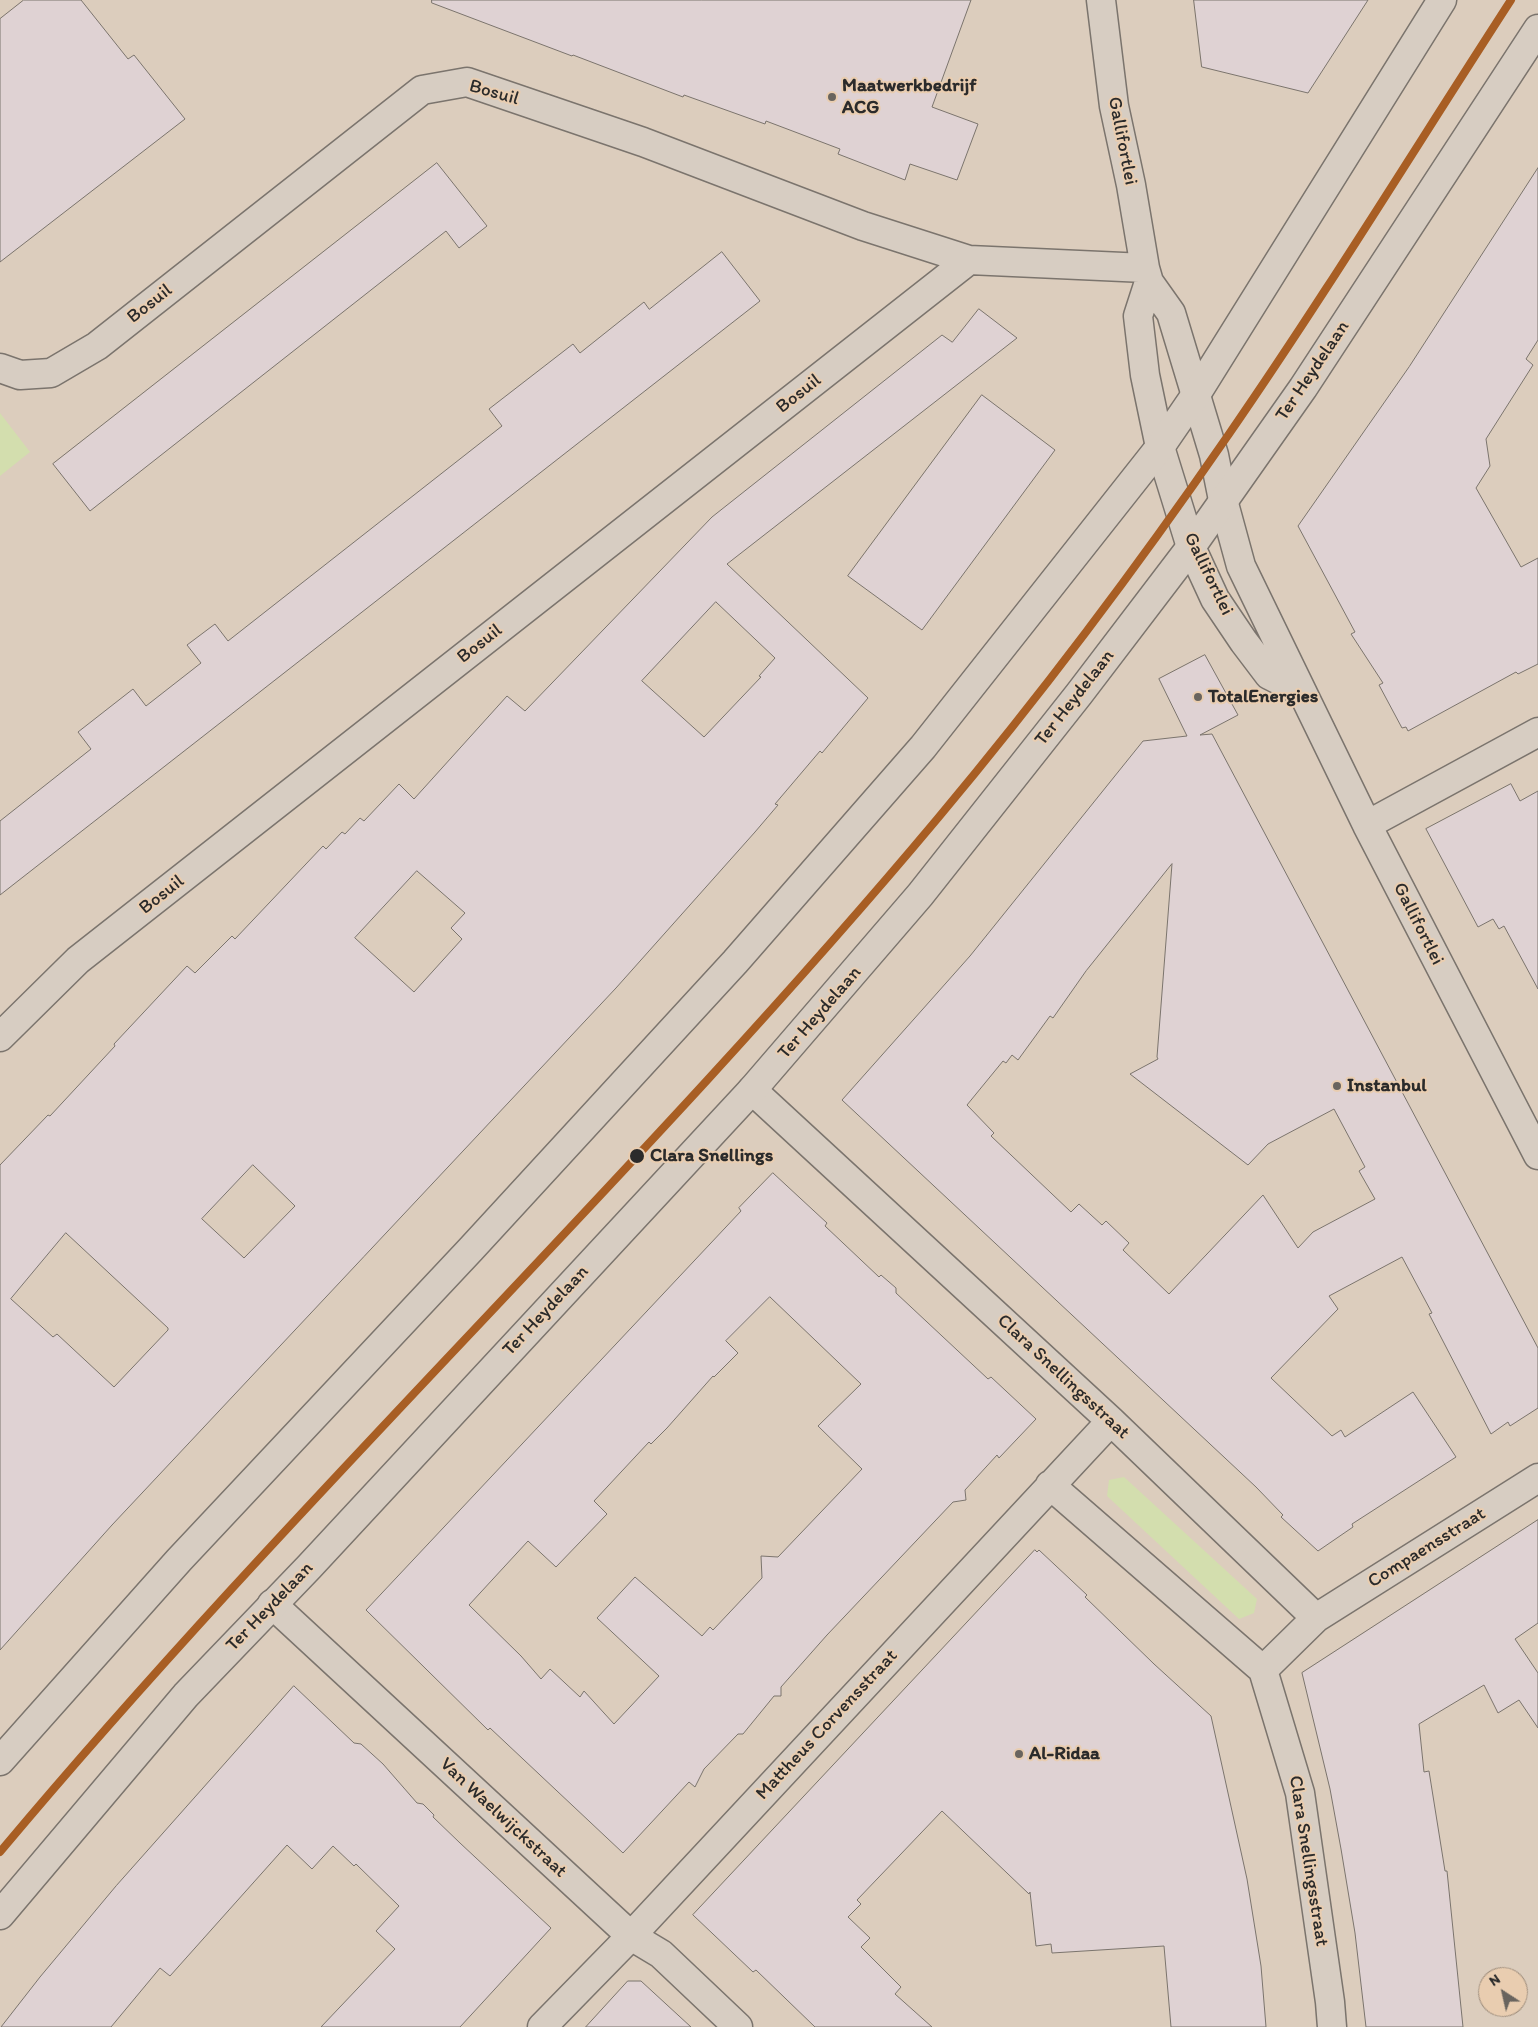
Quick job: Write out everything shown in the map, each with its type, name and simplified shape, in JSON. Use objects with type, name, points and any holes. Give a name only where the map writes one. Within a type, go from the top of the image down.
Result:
[{"type":"street","name":"Gallifortlei","points":[[1101,0],[1114,106],[1131,185],[1147,275],[1171,313],[1214,455],[1223,500],[1242,566],[1301,691],[1368,825],[1538,1155]]},
{"type":"street","points":[[0,1761],[179,1560],[464,1257],[735,962],[923,747],[1160,447],[1195,396],[1442,0]]},
{"type":"street","name":"Ter Heydelaan","points":[[0,1915],[186,1695],[309,1567],[752,1090],[914,902],[1056,723],[1191,547],[1303,388],[1538,29]]},
{"type":"street","name":"Bosuil","points":[[0,368],[20,375],[51,373],[97,346],[422,90],[467,82],[643,142],[864,226],[968,260],[1147,275]]},
{"type":"street","name":"Bosuil","points":[[0,1037],[78,960],[968,260]]},
{"type":"street","name":"Gallifortlei","points":[[1147,275],[1138,316],[1145,375],[1160,447],[1191,547],[1215,599],[1269,675],[1301,691]]},
{"type":"street","points":[[1368,825],[1538,732]]},
{"type":"street","name":"Clara Snellingsstraat","points":[[752,1090],[1111,1421],[1316,1618]]},
{"type":"street","name":"Mattheus Corvensstraat","points":[[542,2027],[631,1936],[1111,1421]]},
{"type":"street","name":"Compaensstraat","points":[[1316,1618],[1538,1478]]},
{"type":"street","points":[[1050,1485],[1263,1670],[1316,1618]]},
{"type":"street","name":"Van Waelwijckstraat","points":[[272,1604],[631,1936],[661,1954],[738,2027]]},
{"type":"street","name":"Clara Snellingsstraat","points":[[1263,1670],[1300,1793],[1332,2027]]},
{"type":"green space","points":[[0,413],[30,452],[0,476]]},
{"type":"green space","points":[[1124,1477],[1257,1599],[1254,1613],[1239,1619],[1107,1496],[1109,1480]]},
{"type":"building","points":[[24,0],[81,0],[128,59],[134,55],[185,119],[0,262],[0,19]]},
{"type":"building","name":"Maatwerkbedrijf ACG","points":[[432,0],[971,0],[932,107],[978,124],[957,180],[910,164],[905,180],[838,154],[840,149],[766,121],[765,124],[684,95],[683,97],[432,3]]},
{"type":"building","points":[[1194,0],[1368,0],[1308,93],[1202,67]]},
{"type":"building","points":[[437,163],[487,226],[459,248],[446,231],[90,511],[53,464]]},
{"type":"building","points":[[1538,168],[1538,340],[1526,359],[1533,365],[1486,439],[1490,466],[1476,488],[1521,567],[1538,558],[1538,664],[1518,674],[1516,672],[1408,731],[1406,727],[1402,728],[1379,685],[1383,683],[1351,634],[1355,632],[1298,526],[1409,367]]},
{"type":"building","points":[[722,252],[760,301],[0,895],[0,821],[91,749],[78,732],[133,689],[146,706],[201,663],[187,645],[215,624],[228,641],[502,426],[489,409],[573,344],[580,353],[644,302],[649,309]]},
{"type":"building","points":[[979,309],[1017,338],[727,564],[868,698],[822,753],[820,751],[775,804],[778,805],[755,832],[616,988],[112,1525],[0,1650],[0,1165],[48,1115],[50,1116],[187,966],[195,973],[232,936],[235,939],[323,846],[326,849],[342,832],[345,834],[360,818],[364,821],[399,784],[414,799],[507,696],[525,711],[712,517],[942,335],[952,342]],"holes":[[[716,602],[775,658],[759,676],[761,677],[704,737],[642,681]],[[417,871],[465,913],[451,928],[462,939],[414,992],[355,938]],[[253,1165],[295,1206],[244,1258],[202,1219]],[[66,1233],[168,1330],[114,1387],[57,1334],[53,1337],[11,1299]]]},
{"type":"building","points":[[982,395],[1055,450],[922,630],[848,576]]},
{"type":"building","points":[[1205,655],[1238,715],[1200,735],[1212,734],[1538,1348],[1538,1408],[1510,1426],[1508,1422],[1491,1434],[1429,1314],[1432,1313],[1402,1257],[1329,1296],[1338,1309],[1271,1378],[1332,1436],[1341,1430],[1345,1437],[1413,1392],[1456,1457],[1352,1524],[1353,1527],[1318,1551],[1281,1517],[1283,1515],[1256,1487],[842,1100],[970,956],[1143,741],[1187,736],[1159,679]],"holes":[[[1172,864],[1158,1059],[1130,1074],[1248,1165],[1268,1144],[1334,1109],[1365,1167],[1359,1171],[1375,1199],[1313,1232],[1298,1248],[1263,1195],[1169,1294],[1123,1250],[1129,1243],[1106,1221],[1102,1225],[1079,1204],[1071,1212],[991,1136],[994,1133],[967,1105],[1003,1061],[1006,1063],[1012,1055],[1018,1060],[1050,1016],[1053,1018],[1086,971]]]},
{"type":"building","points":[[1511,784],[1520,801],[1538,791],[1538,989],[1504,926],[1499,929],[1493,919],[1478,927],[1426,829]]},
{"type":"building","points":[[773,1173],[827,1223],[825,1226],[879,1277],[881,1275],[896,1288],[896,1293],[988,1379],[991,1377],[1036,1419],[999,1458],[997,1455],[965,1490],[966,1500],[953,1502],[827,1635],[781,1687],[781,1696],[774,1696],[743,1734],[738,1734],[704,1769],[695,1787],[689,1782],[623,1853],[490,1728],[488,1730],[366,1610],[741,1211],[739,1208]],"holes":[[[770,1297],[861,1384],[818,1426],[862,1469],[778,1557],[761,1556],[762,1578],[713,1630],[710,1627],[702,1636],[635,1577],[597,1618],[659,1676],[614,1724],[584,1691],[580,1697],[550,1669],[541,1679],[521,1656],[469,1605],[528,1541],[556,1567],[607,1514],[594,1501],[649,1442],[651,1444],[667,1428],[713,1376],[738,1353],[726,1341]]]},
{"type":"building","points":[[1538,1520],[1538,1623],[1515,1639],[1538,1673],[1538,1728],[1519,1700],[1498,1713],[1484,1685],[1419,1724],[1424,1772],[1429,1771],[1445,1871],[1447,1871],[1463,2027],[1366,2027],[1355,1933],[1341,1849],[1330,1789],[1302,1673]]},
{"type":"building","points":[[1035,1550],[1037,1552],[1039,1550],[1087,1595],[1085,1597],[1211,1716],[1247,1879],[1261,1966],[1266,2027],[1171,2027],[1164,1946],[1052,1953],[1051,1944],[1036,1946],[1030,1892],[1029,1894],[942,1811],[857,1900],[861,1904],[848,1917],[870,1938],[861,1947],[901,1987],[895,1994],[932,2027],[815,2027],[756,1970],[753,1972],[693,1915]]},
{"type":"building","points":[[294,1686],[354,1743],[361,1744],[383,1764],[417,1803],[423,1804],[434,1815],[433,1817],[551,1928],[460,2027],[321,2027],[395,1949],[376,1931],[399,1906],[356,1864],[354,1866],[333,1846],[312,1869],[287,1845],[170,1976],[160,1968],[111,2027],[1,2027],[116,1886]]},
{"type":"building","points":[[628,1981],[641,1981],[691,2027],[586,2027]]},
{"type":"transit line","points":[[0,1852],[114,1720],[231,1590],[707,1080],[824,950],[976,772],[1088,629],[1160,532],[1229,434],[1337,273],[1511,0]]},
{"type":"place","name":"Maatwerkbedrijf ACG","points":[[832,97]]},
{"type":"place","name":"TotalEnergies","points":[[1198,697]]},
{"type":"place","name":"Instanbul","points":[[1337,1086]]},
{"type":"place","name":"Clara Snellings","points":[[637,1156]]},
{"type":"place","name":"Al-Ridaa","points":[[1019,1754]]}]
